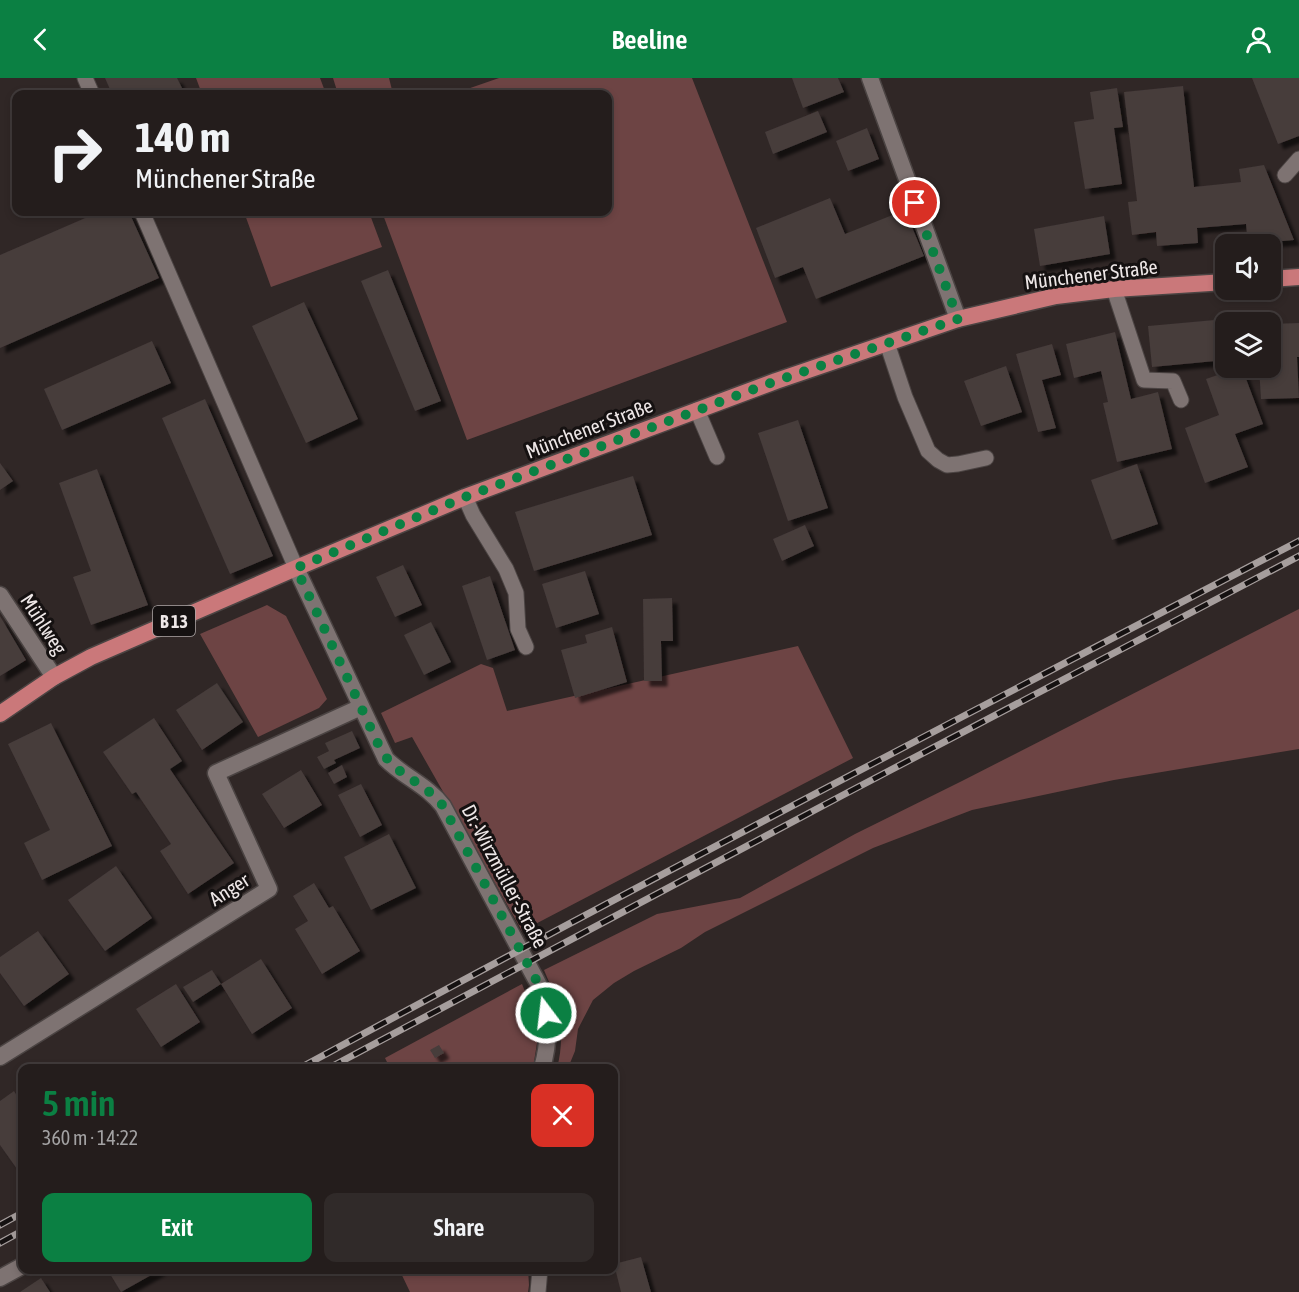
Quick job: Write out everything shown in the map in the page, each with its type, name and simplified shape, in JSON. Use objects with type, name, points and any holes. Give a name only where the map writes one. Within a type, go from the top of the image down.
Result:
[{"type":"main road","points":[[1281,278],[1299,277]]},
{"type":"main road","name":"Münchener Straße","points":[[0,714],[54,677],[91,657],[296,568],[465,497],[776,381],[958,319],[1056,296],[1114,289],[1215,283]]},
{"type":"street","points":[[870,78],[958,319]]},
{"type":"street","name":"Dr.-Wirzmüller-Straße","points":[[296,568],[386,759],[404,775],[428,790],[443,806],[540,987],[548,1027],[548,1045],[544,1064]]},
{"type":"street","name":"Mühlweg","points":[[0,595],[54,677]]},
{"type":"street","name":"Anger","points":[[0,1057],[269,889],[216,773],[361,707]]},
{"type":"street","points":[[0,1278],[18,1268]]},
{"type":"lane","points":[[1285,175],[1299,159]]},
{"type":"lane","points":[[144,216],[296,568]]},
{"type":"lane","points":[[1114,289],[1144,380],[1173,381],[1181,400]]},
{"type":"lane","points":[[887,343],[905,398],[928,452],[947,465],[986,458]]},
{"type":"lane","points":[[697,410],[717,457]]},
{"type":"lane","points":[[465,497],[473,515],[506,569],[516,593],[518,629],[526,647]]},
{"type":"lane","points":[[538,1292],[540,1274]]},
{"type":"shaded area","points":[[196,78],[320,78],[324,90],[200,90]]},
{"type":"shaded area","points":[[333,78],[389,78],[392,90],[337,90]]},
{"type":"shaded area","points":[[499,78],[692,78],[787,322],[467,440],[383,216],[612,216],[612,90],[464,90]]},
{"type":"shaded area","points":[[245,216],[370,216],[382,247],[271,287]]},
{"type":"shaded area","points":[[267,605],[286,616],[327,699],[319,708],[258,737],[200,634]]},
{"type":"shaded area","points":[[1299,609],[1299,749],[1114,780],[972,810],[873,848],[705,932],[681,948],[614,983],[593,1000],[578,1029],[575,1051],[570,1064],[558,1064],[561,1043],[560,1017],[544,970],[657,914],[740,898],[855,834]]},
{"type":"shaded area","points":[[798,646],[853,758],[522,931],[412,737],[395,743],[381,713],[481,664],[493,668],[507,711]]},
{"type":"shaded area","points":[[522,984],[535,1016],[537,1043],[534,1064],[388,1064],[385,1058]]},
{"type":"shaded area","points":[[401,1274],[528,1274],[528,1292],[410,1292]]},
{"type":"building","points":[[105,78],[177,78],[183,90],[110,90]]},
{"type":"building","points":[[792,78],[838,78],[844,92],[803,108]]},
{"type":"building","points":[[1252,78],[1299,78],[1299,136],[1278,144]]},
{"type":"building","points":[[1183,86],[1194,187],[1241,182],[1239,169],[1264,165],[1294,240],[1281,241],[1281,234],[1247,234],[1246,224],[1197,228],[1198,243],[1157,246],[1156,232],[1132,235],[1128,202],[1137,201],[1124,92]]},
{"type":"building","points":[[1117,88],[1123,127],[1114,128],[1122,184],[1085,189],[1074,122],[1094,119],[1090,92]]},
{"type":"building","points":[[818,111],[827,132],[773,154],[765,132]]},
{"type":"building","points":[[867,128],[879,159],[848,171],[836,141]]},
{"type":"building","points":[[830,198],[845,234],[905,210],[924,256],[816,299],[803,267],[775,278],[756,228]]},
{"type":"building","points":[[90,216],[131,216],[159,278],[0,348],[0,255]]},
{"type":"building","points":[[1104,216],[1110,254],[1040,266],[1034,229]]},
{"type":"building","points":[[388,270],[441,401],[415,411],[361,281]]},
{"type":"building","points":[[304,302],[358,419],[306,443],[252,326]]},
{"type":"building","points":[[1215,320],[1215,361],[1152,367],[1148,326]]},
{"type":"building","points":[[1299,323],[1299,357],[1297,357],[1299,398],[1261,399],[1260,378],[1281,378],[1281,324]]},
{"type":"building","points":[[1115,332],[1131,399],[1158,392],[1172,449],[1117,462],[1103,403],[1108,402],[1101,371],[1074,378],[1066,344]]},
{"type":"building","points":[[152,341],[171,383],[62,430],[44,389]]},
{"type":"building","points":[[1052,344],[1061,375],[1042,380],[1056,428],[1038,432],[1016,354]]},
{"type":"building","points":[[1006,366],[1022,412],[981,426],[964,381]]},
{"type":"building","points":[[1215,376],[1215,378],[1246,378],[1263,424],[1235,434],[1248,467],[1205,483],[1185,428],[1219,415],[1206,379]]},
{"type":"building","points":[[205,399],[273,556],[230,574],[162,418]]},
{"type":"building","points":[[798,420],[828,508],[788,521],[758,433]]},
{"type":"building","points":[[0,463],[13,481],[0,490]]},
{"type":"building","points":[[1137,464],[1158,524],[1112,540],[1091,480]]},
{"type":"building","points":[[97,469],[148,605],[91,625],[73,577],[91,571],[59,483]]},
{"type":"building","points":[[633,476],[652,535],[534,571],[515,512]]},
{"type":"building","points":[[805,525],[814,546],[782,561],[773,539]]},
{"type":"building","points":[[403,565],[422,605],[395,617],[376,577]]},
{"type":"building","points":[[585,571],[599,614],[556,628],[542,584]]},
{"type":"building","points":[[490,576],[515,650],[487,660],[462,586]]},
{"type":"building","points":[[672,598],[673,641],[661,641],[662,681],[644,681],[643,599]]},
{"type":"building","points":[[0,616],[26,660],[0,676]]},
{"type":"building","points":[[431,622],[451,662],[424,675],[404,635]]},
{"type":"building","points":[[612,627],[627,682],[575,698],[561,650],[587,643],[585,635]]},
{"type":"building","points":[[217,683],[243,722],[202,750],[176,710]]},
{"type":"building","points":[[154,718],[182,761],[170,769],[234,863],[188,894],[160,851],[171,844],[136,792],[132,794],[103,752]]},
{"type":"building","points":[[51,723],[112,846],[42,880],[24,843],[50,830],[8,744]]},
{"type":"building","points":[[352,731],[360,748],[334,760],[336,763],[324,769],[317,757],[329,751],[325,743]]},
{"type":"building","points":[[342,765],[347,777],[334,784],[328,773]]},
{"type":"building","points":[[301,770],[322,805],[284,828],[262,794]]},
{"type":"building","points":[[361,784],[382,825],[360,837],[338,795]]},
{"type":"building","points":[[389,834],[416,888],[371,910],[344,857]]},
{"type":"building","points":[[116,866],[152,918],[105,951],[68,900]]},
{"type":"building","points":[[314,883],[329,908],[333,906],[360,951],[322,974],[295,929],[308,921],[293,896]]},
{"type":"building","points":[[38,931],[69,974],[24,1006],[0,973],[0,957]]},
{"type":"building","points":[[261,959],[292,1008],[252,1034],[221,984]]},
{"type":"building","points":[[212,970],[221,984],[193,1002],[183,987]]},
{"type":"building","points":[[176,984],[200,1022],[161,1047],[136,1009]]},
{"type":"building","points":[[439,1045],[444,1053],[435,1058],[430,1050]]},
{"type":"building","points":[[14,1091],[18,1098],[17,1169],[0,1145],[0,1101]]},
{"type":"building","points":[[641,1257],[651,1292],[621,1292],[616,1274],[618,1263]]},
{"type":"building","points":[[110,1274],[153,1274],[121,1292]]},
{"type":"building","points":[[41,1278],[50,1292],[20,1292]]},
{"type":"railway","points":[[307,1064],[673,868],[1299,541]]},
{"type":"railway","points":[[337,1064],[1299,556]]},
{"type":"railway","points":[[0,1225],[18,1215]]},
{"type":"railway","points":[[0,1243],[18,1233]]},
{"type":"route","points":[[546,1013],[540,987],[449,815],[436,797],[404,775],[386,759],[296,568],[465,497],[776,381],[958,319],[915,203]]}]
